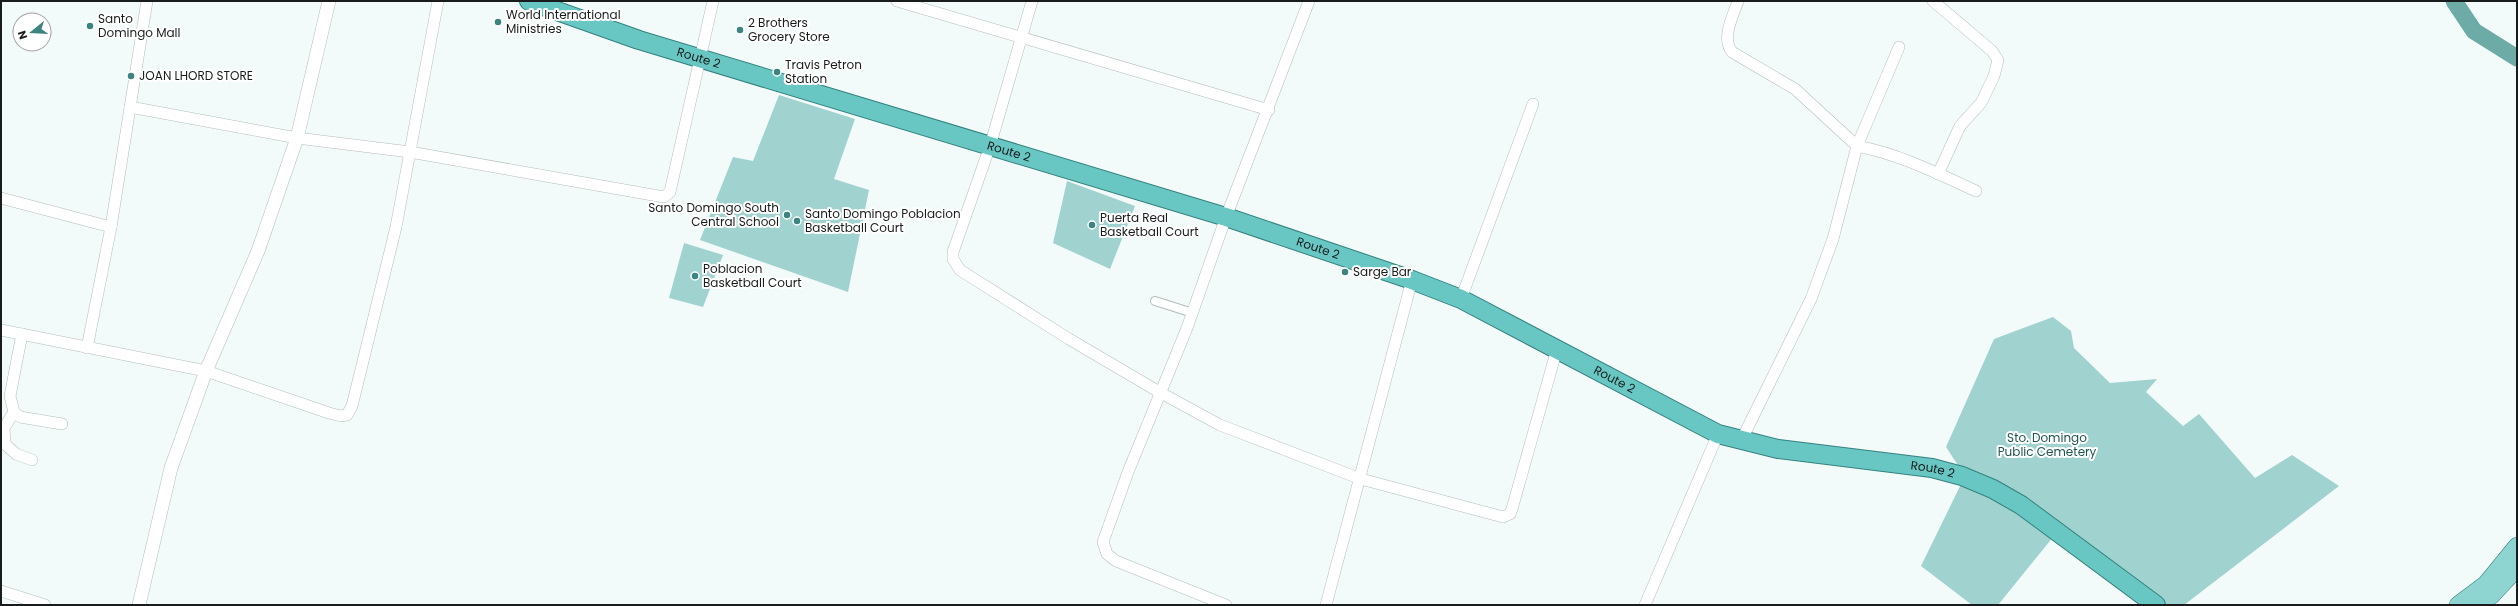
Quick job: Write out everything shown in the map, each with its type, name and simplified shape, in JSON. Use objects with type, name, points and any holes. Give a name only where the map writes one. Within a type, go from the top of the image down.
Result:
[{"type":"highway","name":"Route 2","points":[[529,1],[639,40],[1226,217],[1412,280],[1460,299],[1718,434],[1741,441],[1778,449],[1932,468],[1962,476],[1992,489],[2021,505],[2156,605]]},
{"type":"main road","points":[[2458,605],[2486,584],[2517,546]]},
{"type":"main road","points":[[2478,605],[2492,595],[2517,568]]},
{"type":"street","points":[[87,348],[111,227],[147,1]]},
{"type":"street","points":[[139,605],[171,468],[206,371],[258,251],[297,138],[329,1]]},
{"type":"street","points":[[1,330],[206,371],[329,413],[341,416],[349,412],[396,227],[438,1]]},
{"type":"street","points":[[130,107],[297,138],[410,152],[664,197],[670,192],[698,58],[713,1]]},
{"type":"street","points":[[897,1],[1022,36],[1269,110]]},
{"type":"street","points":[[1032,1],[990,146],[953,252],[956,266],[1034,317],[1161,393],[1220,424],[1361,479],[1503,516],[1510,514],[1557,349]]},
{"type":"street","points":[[1226,605],[1110,558],[1103,548],[1103,542],[1128,472],[1193,313],[1226,217],[1269,110],[1309,1]]},
{"type":"street","points":[[1738,1],[1727,36],[1728,47],[1732,52],[1795,89],[1857,146],[1881,151],[1976,191]]},
{"type":"street","points":[[1933,1],[1992,51],[1998,60],[1994,76],[1981,103],[1960,126],[1938,174]]},
{"type":"street","points":[[1741,441],[1811,298],[1833,239],[1857,146],[1899,47]]},
{"type":"street","points":[[1460,299],[1533,104]]},
{"type":"street","points":[[1,198],[111,227]]},
{"type":"street","points":[[1326,605],[1361,479],[1412,280]]},
{"type":"street","points":[[1155,301],[1193,313]]},
{"type":"street","points":[[22,334],[6,397],[14,412],[27,419],[62,424]]},
{"type":"street","points":[[14,412],[4,428],[6,444],[16,454],[32,460]]},
{"type":"street","points":[[1645,605],[1718,434]]},
{"type":"street","points":[[1,590],[45,605]]},
{"type":"green space","name":"Santo Domingo South Central School","points":[[779,95],[855,119],[834,179],[869,190],[848,292],[700,240],[733,157],[753,161]]},
{"type":"green space","name":"Puerta Real Basketball Court","points":[[1067,181],[1135,206],[1110,269],[1053,243]]},
{"type":"green space","name":"Poblacion Basketball Court","points":[[684,243],[723,255],[703,307],[669,298]]},
{"type":"green space","name":"Sto. Domingo Public Cemetery","points":[[2053,317],[2071,331],[2074,348],[2110,383],[2157,379],[2146,392],[2183,426],[2199,414],[2255,478],[2292,455],[2339,486],[2184,605],[2162,605],[2058,531],[1998,605],[1972,605],[1921,566],[1965,476],[1946,447],[1994,339]]},
{"type":"waterway","points":[[2454,1],[2474,31],[2517,58]]},
{"type":"place","name":"World International Ministries","points":[[498,22]]},
{"type":"place","name":"Santo Domingo Mall","points":[[90,26]]},
{"type":"place","name":"2 Brothers Grocery Store","points":[[740,30]]},
{"type":"place","name":"Travis Petron Station","points":[[777,72]]},
{"type":"place","name":"JOAN LHORD STORE","points":[[131,76]]},
{"type":"place","name":"Santo Domingo South Central School","points":[[787,215]]},
{"type":"place","name":"Santo Domingo Poblacion Basketball Court","points":[[797,221]]},
{"type":"place","name":"Puerta Real Basketball Court","points":[[1092,225]]},
{"type":"place","name":"Sarge Bar","points":[[1345,272]]},
{"type":"place","name":"Poblacion Basketball Court","points":[[695,276]]}]
